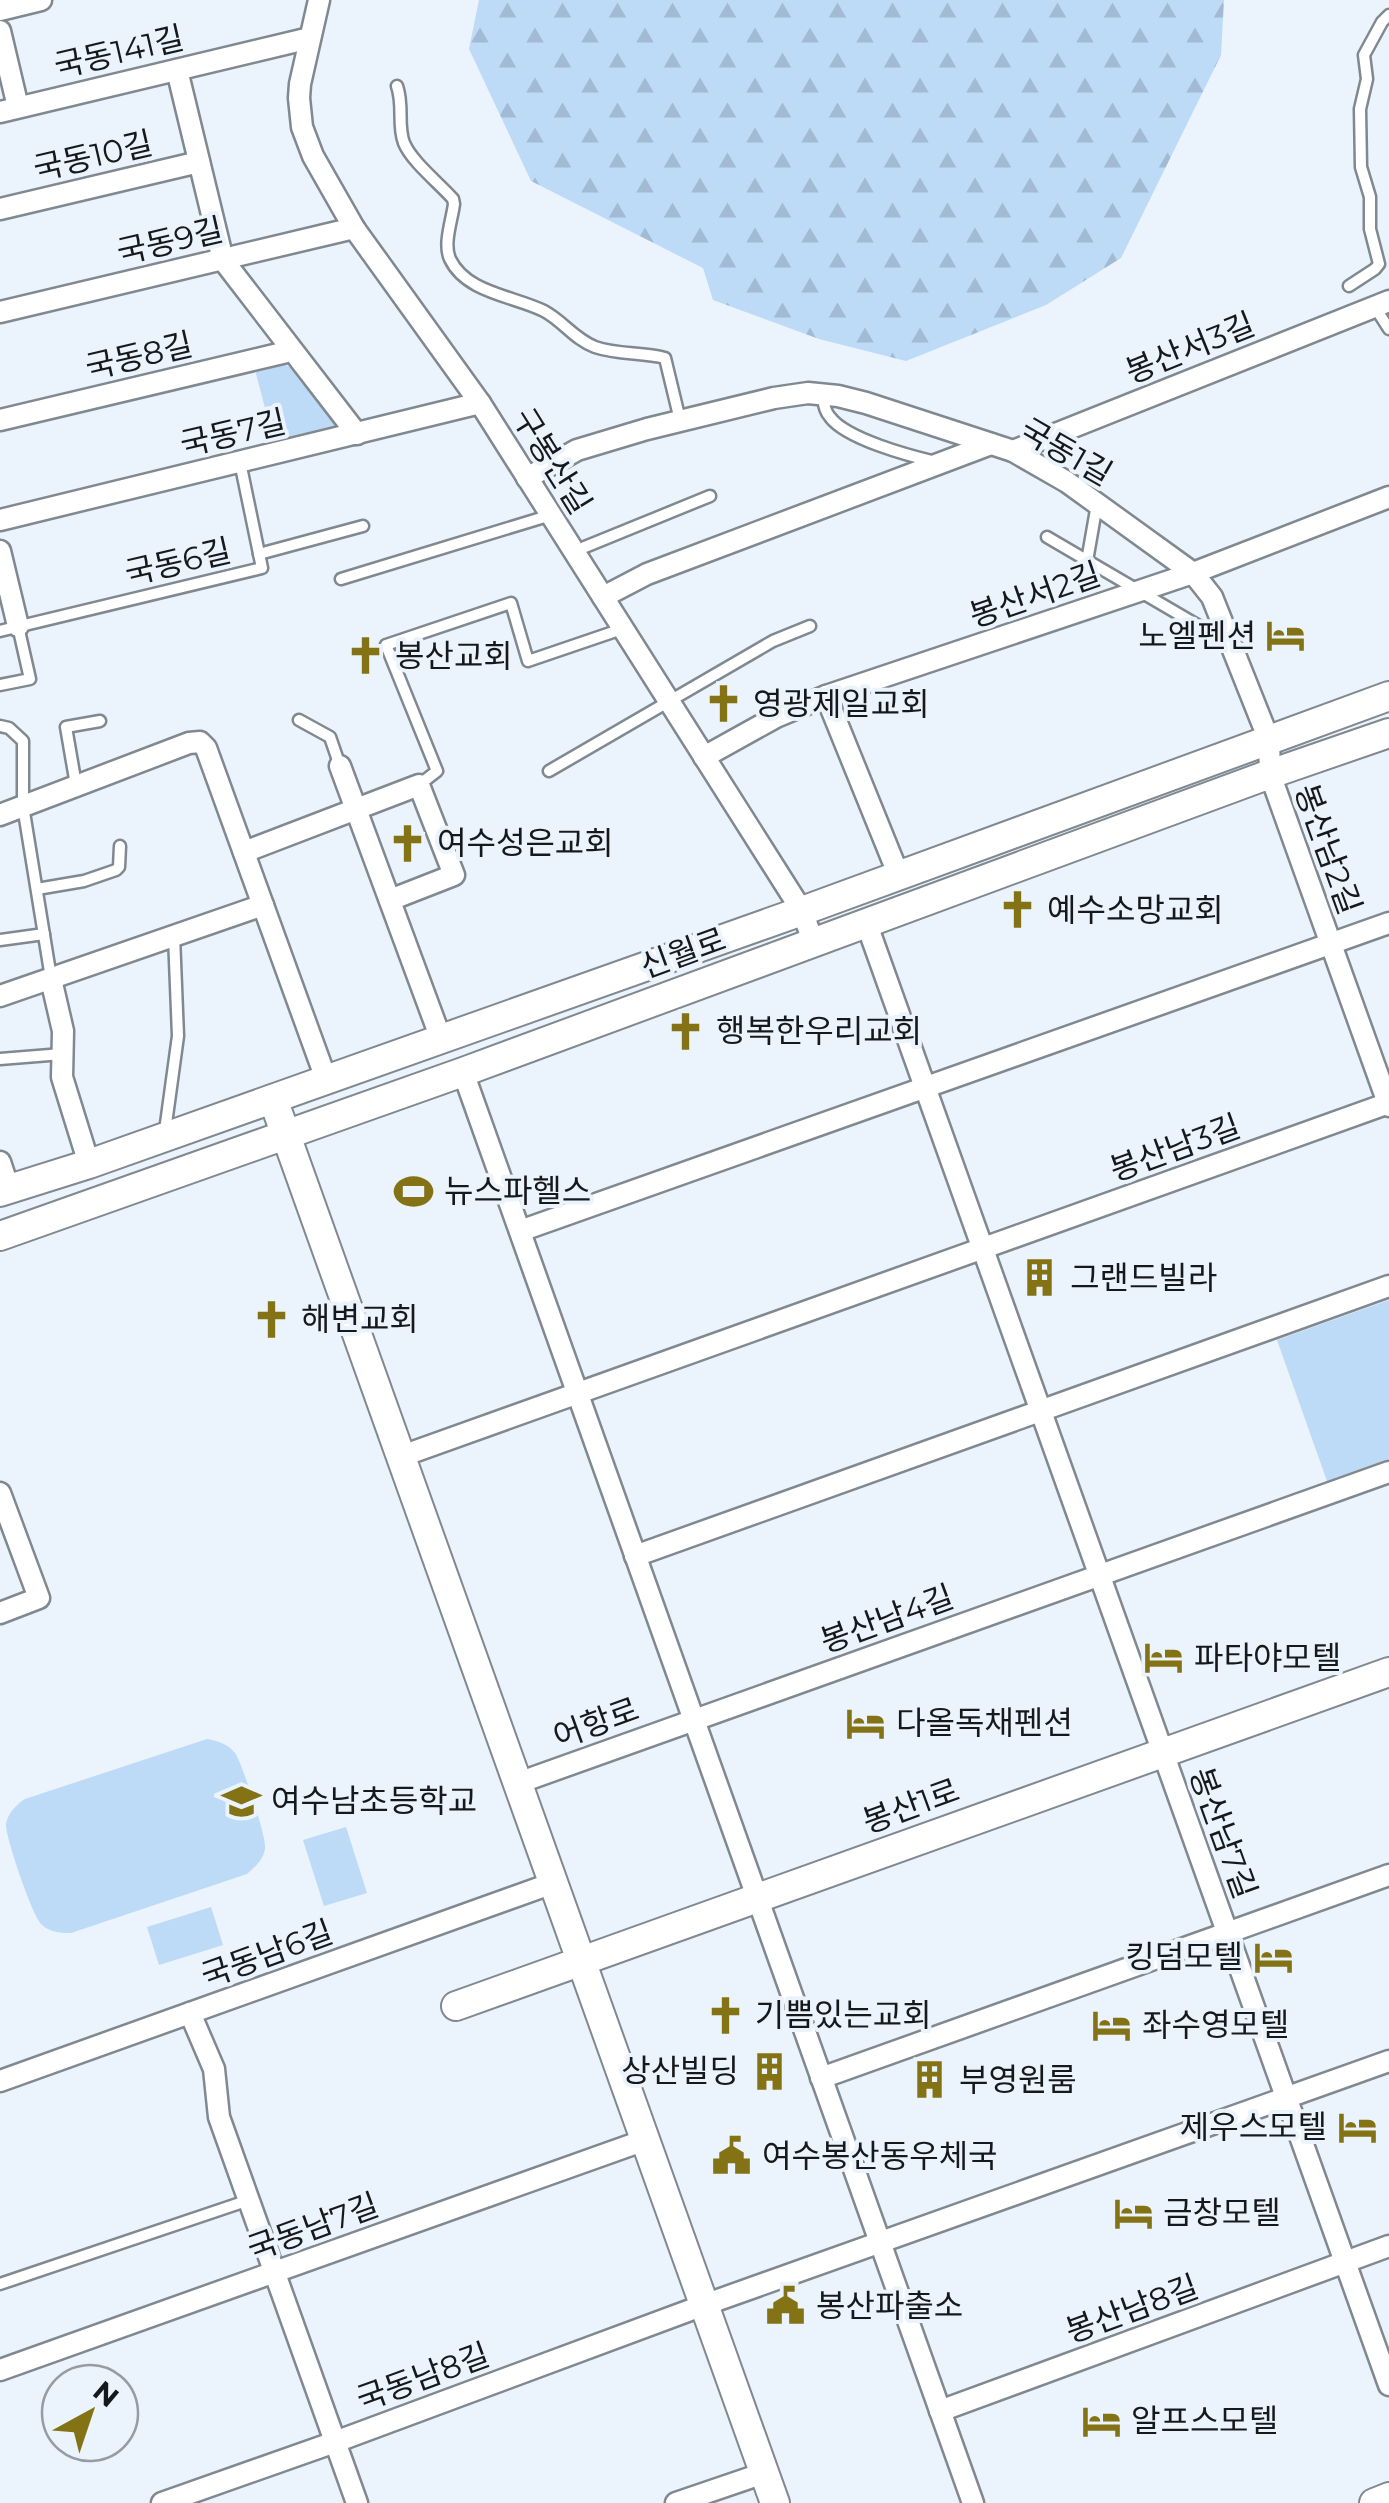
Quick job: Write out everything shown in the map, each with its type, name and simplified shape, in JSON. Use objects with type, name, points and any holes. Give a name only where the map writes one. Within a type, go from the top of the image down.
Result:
[{"type":"street","points":[[0,10],[41,0]]},
{"type":"street","name":"구봉산길","points":[[320,0],[300,84],[302,127],[312,156],[354,228],[480,403],[802,911],[814,941]]},
{"type":"street","points":[[0,30],[9,109]]},
{"type":"street","name":"국동141길","points":[[9,109],[310,38]]},
{"type":"street","points":[[176,70],[223,260],[356,434]]},
{"type":"street","name":"국동10길","points":[[0,209],[199,162]]},
{"type":"street","name":"국동9길","points":[[0,312],[354,228]]},
{"type":"street","name":"봉산서3길","points":[[1013,452],[1385,308]]},
{"type":"street","name":"국동8길","points":[[0,420],[291,351]]},
{"type":"street","name":"국동1길","points":[[527,478],[577,450],[680,421],[808,393],[866,403],[1013,452],[1098,503],[1193,573],[1212,597],[1269,740],[1270,774]]},
{"type":"street","name":"국동7길","points":[[0,520],[480,403]]},
{"type":"street","points":[[603,597],[647,574],[991,444]]},
{"type":"street","name":"봉산서2길","points":[[704,757],[776,717],[826,696],[1193,573],[1389,497]]},
{"type":"street","points":[[0,551],[9,628]]},
{"type":"street","points":[[826,696],[899,876]]},
{"type":"street","name":"신월로","points":[[5,1191],[802,911],[1389,696]]},
{"type":"street","name":"신월로","points":[[0,1236],[463,1072],[1389,733]]},
{"type":"street","points":[[0,815],[200,742],[206,748],[326,1079]]},
{"type":"street","points":[[340,766],[442,1039]]},
{"type":"street","name":"봉산남2길","points":[[1270,774],[1389,1104]]},
{"type":"street","points":[[244,852],[419,785],[454,875],[390,900]]},
{"type":"street","points":[[0,996],[263,905]]},
{"type":"street","points":[[866,922],[1163,1753]]},
{"type":"street","name":"봉산남2길","points":[[1330,944],[1389,923]]},
{"type":"street","points":[[520,1232],[1330,944]]},
{"type":"street","points":[[51,978],[63,1031],[62,1078],[89,1164]]},
{"type":"street","points":[[463,1072],[972,2503]]},
{"type":"street","points":[[273,1098],[775,2503]]},
{"type":"street","name":"봉산남3길","points":[[983,1248],[1389,1104]]},
{"type":"street","points":[[0,1162],[5,1191]]},
{"type":"street","points":[[402,1456],[983,1248]]},
{"type":"street","points":[[635,1556],[1389,1286]]},
{"type":"street","points":[[1100,1575],[1389,1472]]},
{"type":"street","points":[[0,1493],[40,1598],[0,1613]]},
{"type":"street","name":"봉산남4길","points":[[694,1720],[1100,1575]]},
{"type":"street","name":"봉산1로","points":[[456,2006],[1389,1672]]},
{"type":"street","name":"어항로","points":[[518,1783],[694,1720]]},
{"type":"street","name":"봉산남7길","points":[[1163,1753],[1389,2386]]},
{"type":"street","name":"봉산남7길","points":[[1228,1933],[1389,1875]]},
{"type":"street","name":"국동남6길","points":[[0,2080],[554,1883]]},
{"type":"street","points":[[822,2078],[1228,1933]]},
{"type":"street","points":[[190,2013],[214,2069],[219,2117],[357,2503]]},
{"type":"street","points":[[880,2242],[1389,2060]]},
{"type":"street","name":"국동남7길","points":[[0,2370],[646,2140]]},
{"type":"street","name":"국동남8길","points":[[162,2503],[880,2242]]},
{"type":"street","points":[[1345,2262],[1389,2246]]},
{"type":"street","name":"봉산남8길","points":[[940,2411],[1345,2262]]},
{"type":"street","points":[[676,2503],[764,2473]]},
{"type":"street","points":[[1374,2503],[1389,2498]]},
{"type":"lane","points":[[1349,286],[1378,264],[1370,229],[1370,197],[1361,167],[1360,109],[1368,79],[1364,54],[1389,15]]},
{"type":"lane","points":[[397,86],[406,147],[454,204],[447,249],[458,271],[488,291],[548,314],[578,340],[623,354],[664,358],[680,421]]},
{"type":"lane","points":[[1385,308],[1389,329]]},
{"type":"lane","points":[[822,394],[828,416],[839,426],[898,453],[942,463]]},
{"type":"lane","name":"국동6길","points":[[9,628],[262,568],[240,462]]},
{"type":"lane","points":[[574,552],[710,496]]},
{"type":"lane","points":[[1087,561],[1098,503]]},
{"type":"lane","points":[[341,579],[551,515]]},
{"type":"lane","points":[[259,554],[363,526]]},
{"type":"lane","points":[[1048,537],[1229,644]]},
{"type":"lane","points":[[419,785],[436,771],[386,645],[511,603],[528,661],[623,629]]},
{"type":"lane","points":[[549,772],[773,641],[810,626]]},
{"type":"lane","points":[[0,685],[30,679],[9,628]]},
{"type":"lane","points":[[76,786],[66,726],[100,720]]},
{"type":"lane","points":[[299,720],[330,737],[340,766]]},
{"type":"lane","points":[[0,726],[22,738],[24,806],[51,978]]},
{"type":"lane","points":[[36,889],[84,881],[117,870],[120,846]]},
{"type":"lane","points":[[0,940],[44,934]]},
{"type":"lane","points":[[164,1137],[178,1048],[174,936]]},
{"type":"lane","points":[[0,1059],[62,1054]]},
{"type":"lane","points":[[0,2284],[249,2200]]},
{"type":"green space","points":[[479,0],[1224,0],[1221,55],[1121,258],[1046,305],[906,361],[819,339],[713,300],[703,268],[531,181],[469,49]]},
{"type":"green space","points":[[281,363],[299,371],[335,415],[338,426],[274,442],[255,370]]},
{"type":"green space","points":[[1389,1300],[1389,1459],[1327,1481],[1277,1340]]},
{"type":"green space","points":[[207,1739],[232,1750],[243,1771],[265,1842],[256,1866],[247,1874],[71,1933],[55,1932],[41,1924],[10,1843],[6,1824],[13,1810],[25,1799]]},
{"type":"green space","points":[[346,1827],[367,1893],[324,1906],[303,1840]]},
{"type":"green space","points":[[211,1907],[223,1945],[159,1965],[147,1927]]},
{"type":"place","name":"노엘펜션","points":[[1286,636]]},
{"type":"place","name":"봉산교회","points":[[365,656]]},
{"type":"place","name":"영광제일교회","points":[[723,704]]},
{"type":"place","name":"여수성은교회","points":[[407,843]]},
{"type":"place","name":"예수소망교회","points":[[1017,910]]},
{"type":"place","name":"행복한우리교회","points":[[686,1031]]},
{"type":"place","name":"뉴스파헬스","points":[[414,1191]]},
{"type":"place","name":"그랜드빌라","points":[[1040,1278]]},
{"type":"place","name":"해변교회","points":[[271,1319]]},
{"type":"place","name":"파타야모텔","points":[[1164,1658]]},
{"type":"place","name":"다올독채펜션","points":[[866,1723]]},
{"type":"place","name":"여수남초등학교","points":[[241,1801]]},
{"type":"place","name":"킹덤모텔","points":[[1273,1957]]},
{"type":"place","name":"기쁨있는교회","points":[[725,2015]]},
{"type":"place","name":"좌수영모텔","points":[[1112,2025]]},
{"type":"place","name":"상산빌딩","points":[[769,2071]]},
{"type":"place","name":"부영원룸","points":[[929,2080]]},
{"type":"place","name":"제우스모텔","points":[[1357,2127]]},
{"type":"place","name":"여수봉산동우체국","points":[[732,2156]]},
{"type":"place","name":"금창모텔","points":[[1133,2213]]},
{"type":"place","name":"봉산파출소","points":[[786,2306]]},
{"type":"place","name":"알프스모텔","points":[[1101,2421]]}]
